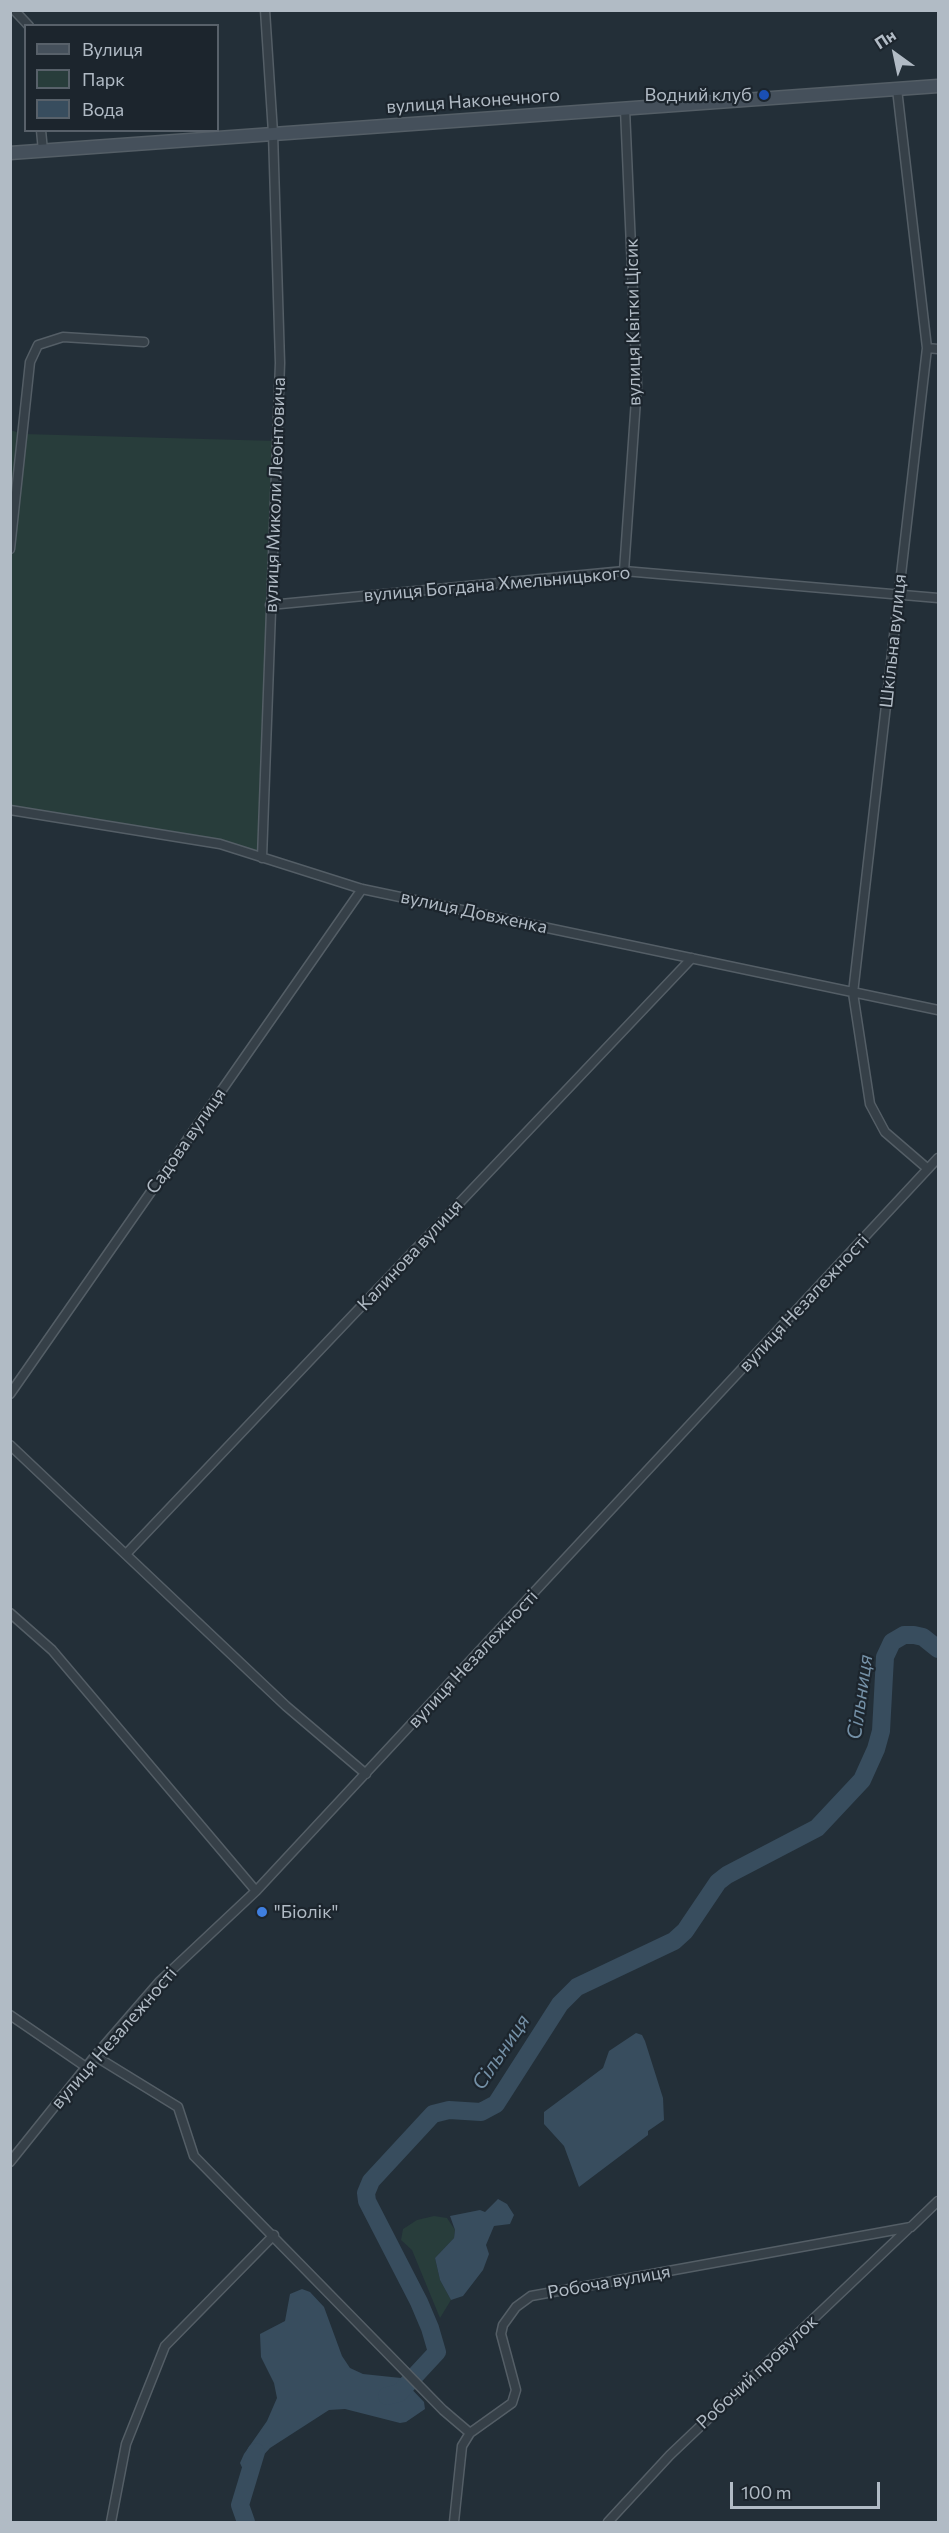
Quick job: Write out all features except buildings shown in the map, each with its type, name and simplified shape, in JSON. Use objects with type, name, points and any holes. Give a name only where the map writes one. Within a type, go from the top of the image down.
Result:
[{"type":"street","points":[[14,10],[27,24]]},
{"type":"street","name":"вулиця Миколи Леонтовича","points":[[262,858],[280,363],[273,133],[265,10]]},
{"type":"street","name":"вулиця Наконечного","points":[[10,153],[939,86]]},
{"type":"street","name":"Шкільна вулиця","points":[[897,89],[927,348],[853,993],[870,1104],[885,1132],[928,1168]]},
{"type":"street","name":"вулиця Квітки Цісик","points":[[624,571],[637,385],[625,109]]},
{"type":"street","points":[[41,132],[43,151]]},
{"type":"street","points":[[10,549],[30,362],[38,345],[63,337],[144,342]]},
{"type":"street","points":[[927,348],[939,349]]},
{"type":"street","name":"вулиця Богдана Хмельницького","points":[[270,605],[624,571],[939,597]]},
{"type":"street","name":"вулиця Довженка","points":[[10,810],[220,844],[362,889],[939,1010]]},
{"type":"street","name":"Садова вулиця","points":[[10,1394],[362,889]]},
{"type":"street","name":"Калинова вулиця","points":[[127,1553],[692,958]]},
{"type":"street","name":"вулиця Незалежності","points":[[10,2162],[95,2056],[159,1982],[256,1891],[939,1158]]},
{"type":"street","points":[[10,1445],[127,1553],[286,1706],[366,1774]]},
{"type":"street","points":[[10,1613],[52,1650],[256,1891]]},
{"type":"street","points":[[10,2015],[86,2067]]},
{"type":"street","points":[[95,2056],[178,2107],[194,2156],[274,2235],[443,2410],[470,2433],[462,2446],[454,2523]]},
{"type":"street","points":[[911,2227],[939,2201]]},
{"type":"street","name":"Робоча вулиця","points":[[470,2433],[512,2403],[516,2390],[501,2334],[503,2325],[516,2307],[531,2296],[911,2227]]},
{"type":"street","name":"Робочий провулок","points":[[608,2523],[670,2455],[911,2227]]},
{"type":"street","points":[[111,2523],[126,2445],[165,2346],[274,2235]]},
{"type":"green space","points":[[10,430],[23,434],[277,441],[262,858],[221,845],[11,810]]},
{"type":"green space","points":[[434,2216],[447,2218],[455,2230],[454,2238],[435,2258],[440,2280],[451,2300],[440,2318],[412,2250],[401,2240],[403,2229],[417,2220]]},
{"type":"water","points":[[636,2033],[642,2035],[645,2041],[663,2098],[664,2120],[648,2131],[648,2135],[579,2187],[564,2146],[544,2124],[544,2112],[603,2068],[609,2051]]},
{"type":"water","points":[[498,2199],[507,2204],[514,2215],[510,2224],[494,2226],[486,2245],[489,2254],[483,2270],[463,2296],[451,2300],[440,2280],[435,2258],[454,2238],[455,2230],[450,2216],[480,2210],[485,2212]]},
{"type":"water","points":[[302,2289],[310,2292],[324,2307],[342,2356],[350,2368],[363,2374],[401,2378],[424,2402],[425,2409],[406,2422],[400,2423],[345,2409],[329,2410],[270,2448],[259,2460],[251,2476],[245,2474],[240,2463],[267,2421],[277,2398],[274,2383],[261,2357],[260,2334],[285,2321],[290,2294]]},
{"type":"waterway","name":"Сільниця","points":[[387,2396],[399,2393],[437,2352],[419,2302],[367,2201],[366,2193],[371,2181],[433,2114],[449,2110],[481,2112],[496,2104],[560,2004],[577,1987],[674,1941],[685,1931],[718,1882],[727,1875],[817,1828],[862,1780],[876,1749],[881,1731],[885,1657],[892,1642],[904,1635],[914,1635],[923,1637],[938,1649]]},
{"type":"waterway","name":"Сільниця","points":[[246,2522],[240,2505],[256,2452]]},
{"type":"place","name":"Водний клуб","points":[[764,95]]},
{"type":"place","name":"\"Біолік\"","points":[[262,1912]]}]
